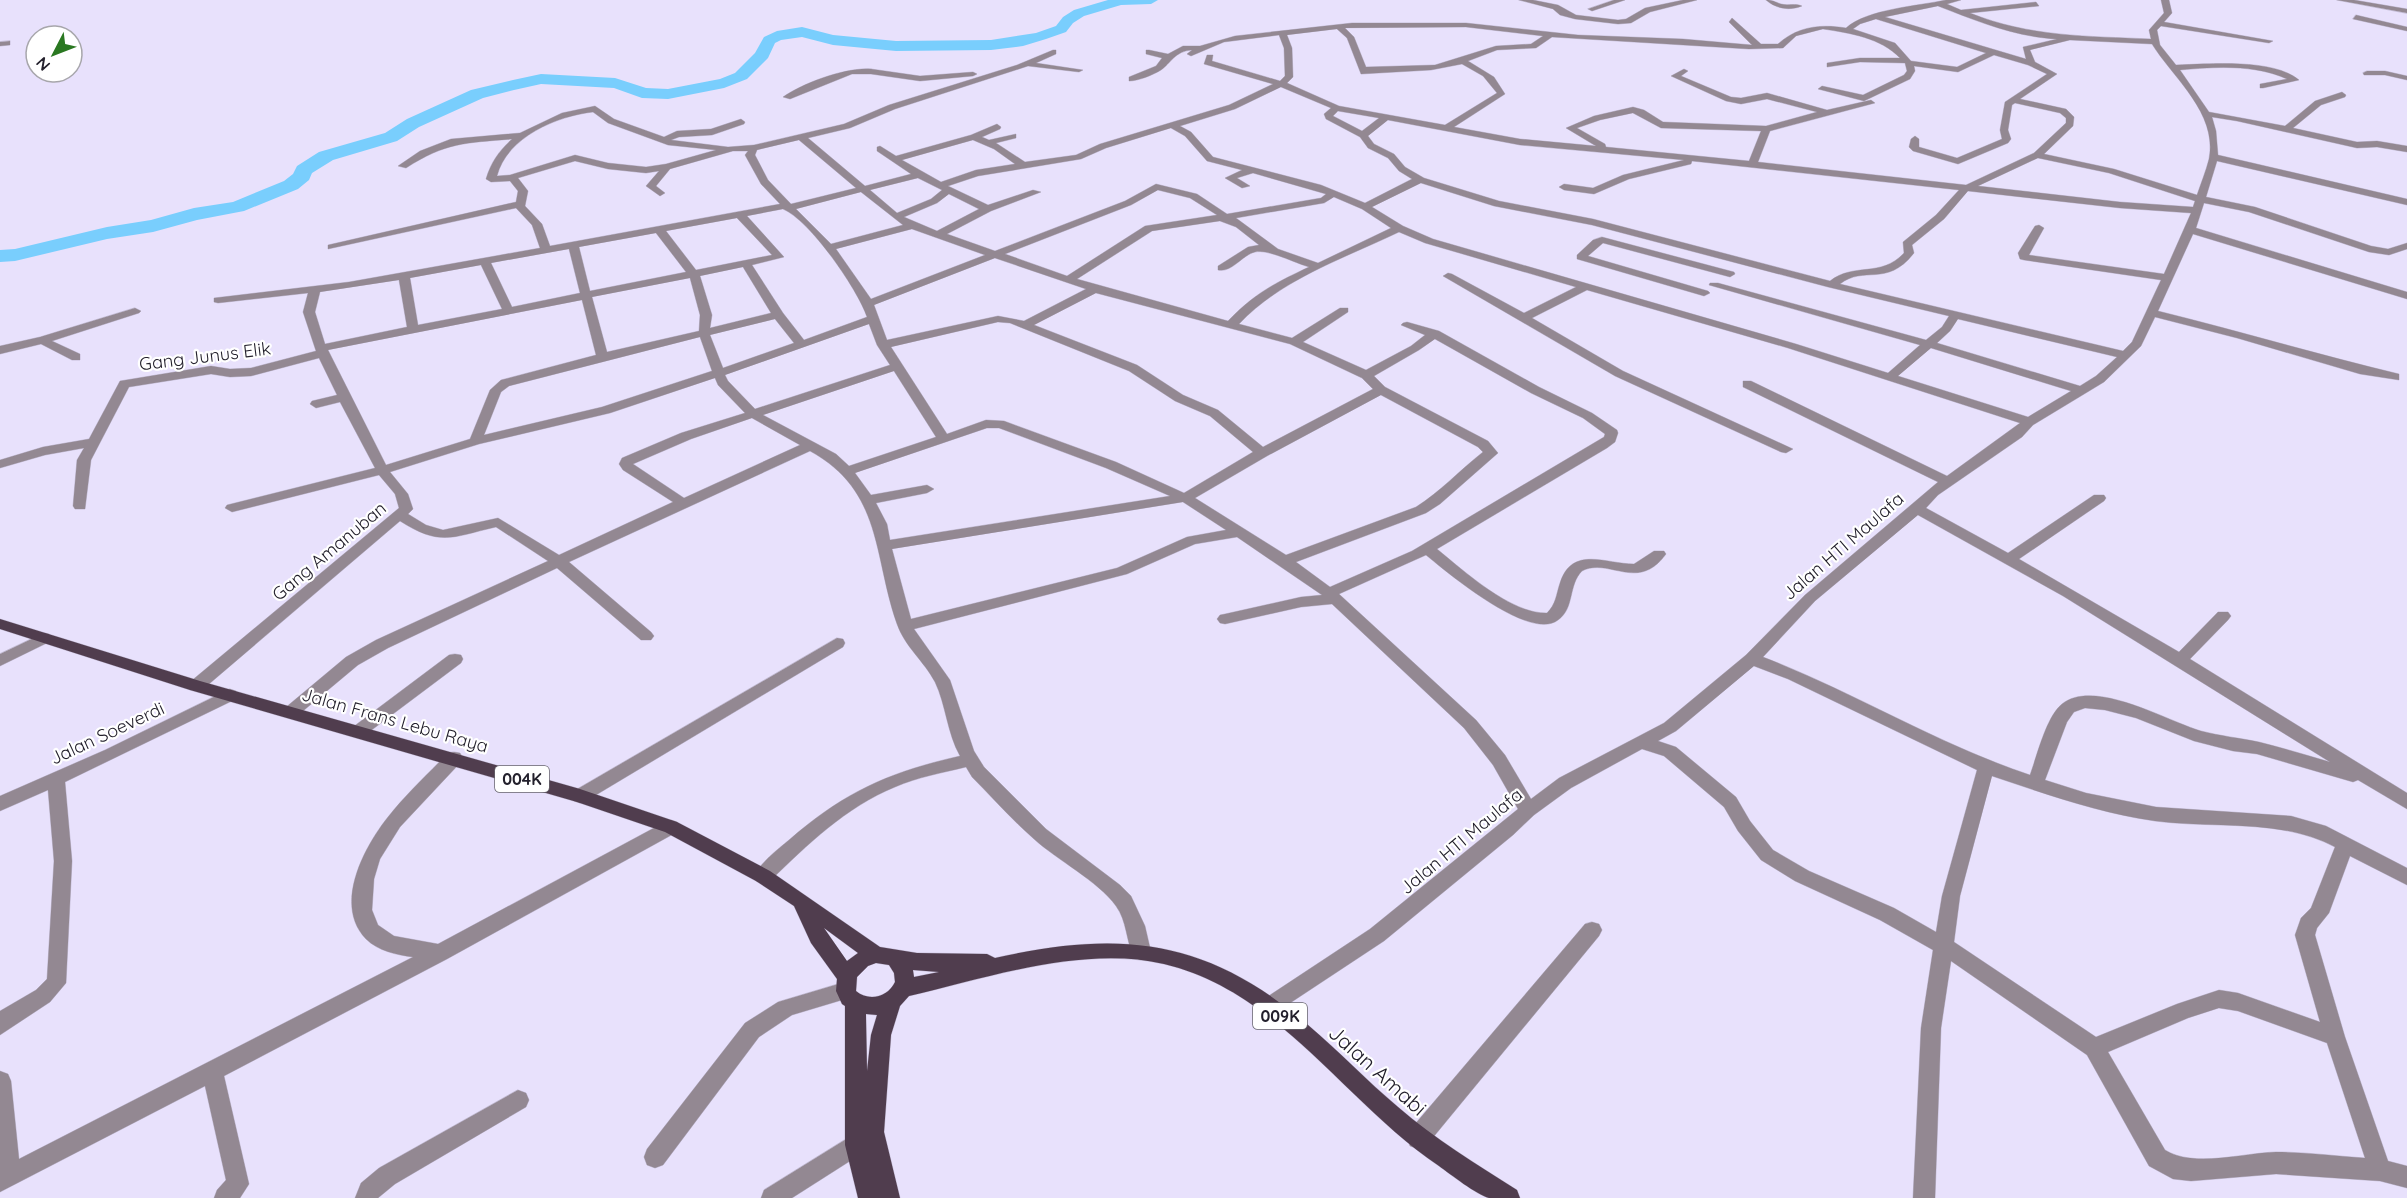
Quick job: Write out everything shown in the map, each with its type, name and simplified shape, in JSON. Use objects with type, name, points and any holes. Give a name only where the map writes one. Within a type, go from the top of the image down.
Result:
[{"type":"main road","name":"Jalan Frans Lebu Raya","points":[[0,624],[196,686],[454,758],[580,796],[671,827],[763,876],[800,899],[844,933],[887,958]]},
{"type":"main road","points":[[800,899],[818,937],[849,991],[869,1198]]},
{"type":"main road","name":"Jalan Amabi","points":[[897,995],[1005,964],[1062,954],[1141,952],[1186,960],[1231,980],[1268,1007],[1303,1034],[1418,1138],[1509,1198]]},
{"type":"main road","name":"Jalan Amabi","points":[[887,958],[922,963],[1005,964]]},
{"type":"main road","points":[[849,991],[859,962],[887,958],[904,968],[906,978],[881,1035],[865,1138],[890,1198]]},
{"type":"main road","points":[[849,991],[873,1008],[897,995]]},
{"type":"street","points":[[1523,0],[1551,6],[1575,17],[1617,22],[1626,21],[1648,10],[1692,0]]},
{"type":"street","points":[[1592,9],[1621,0]]},
{"type":"street","points":[[1686,0],[1692,0]]},
{"type":"street","points":[[1770,0],[1778,6],[1798,6]]},
{"type":"street","points":[[1848,30],[1857,22],[1876,16],[1957,0]]},
{"type":"street","points":[[1940,4],[1993,25],[2042,36],[2155,42],[2153,30],[2168,13],[2165,0]]},
{"type":"street","points":[[2341,0],[2407,11]]},
{"type":"street","points":[[1956,12],[2036,4]]},
{"type":"street","points":[[1876,16],[1915,30],[2031,63],[2052,72],[2053,75],[2011,100],[2007,106],[2004,123],[2007,139],[1961,161],[1916,149],[1914,147],[1915,138]]},
{"type":"street","points":[[2356,18],[2407,29]]},
{"type":"street","points":[[1732,20],[1759,46]]},
{"type":"street","points":[[2159,23],[2269,41]]},
{"type":"street","points":[[1132,79],[1159,68],[1168,57],[1189,47],[1200,48],[1247,37],[1339,27],[1466,25],[1551,34],[1759,46],[1780,45],[1793,34],[1832,27],[1892,45],[1908,62],[1911,71],[1906,77],[1864,98]]},
{"type":"street","points":[[1339,27],[1350,37],[1355,55],[1364,71],[1431,68],[1460,61],[1496,48],[1533,46],[1551,34]]},
{"type":"street","points":[[896,217],[934,201],[943,188],[976,173],[1070,159],[1103,146],[1232,107],[1281,84],[1289,77],[1288,48],[1282,33]]},
{"type":"street","points":[[2031,63],[2026,49],[2067,39]]},
{"type":"street","name":"Jalan HTI Maulafa","points":[[1268,1007],[1377,935],[1508,830],[1528,810],[1565,783],[1670,727],[1752,659],[1810,598],[1917,509],[1933,492],[2016,434],[2029,422],[2083,391],[2107,373],[2137,344],[2195,216],[2214,157],[2212,131],[2206,114],[2188,84],[2172,67],[2155,42]]},
{"type":"street","points":[[1191,54],[1200,48]]},
{"type":"street","points":[[730,149],[710,145],[671,144],[611,121],[595,109],[573,112],[521,136],[504,153],[491,176],[496,180],[513,178],[516,175],[575,158],[627,169],[646,170],[667,167],[730,149],[754,148],[847,126],[892,107],[1027,64],[1053,52]]},
{"type":"street","points":[[1149,52],[1168,57]]},
{"type":"street","points":[[1830,65],[1860,60],[1934,64],[1958,70],[1994,52]]},
{"type":"street","points":[[1210,57],[1207,62],[1281,84],[1337,108],[1520,142],[1752,164],[2156,209],[2195,216],[2270,215],[2369,249],[2389,252],[2407,246]]},
{"type":"street","points":[[1447,128],[1495,99],[1502,92],[1487,76],[1470,64],[1460,61]]},
{"type":"street","points":[[1027,64],[1079,70]]},
{"type":"street","points":[[2172,67],[2212,66],[2244,69],[2280,74],[2295,80],[2263,86]]},
{"type":"street","points":[[1684,71],[1675,76],[1729,99],[1741,101],[1767,96],[1829,112]]},
{"type":"street","points":[[788,97],[819,82],[855,72],[876,72],[916,78],[997,73]]},
{"type":"street","points":[[2367,73],[2390,74],[2407,78]]},
{"type":"street","points":[[1607,149],[1570,128],[1591,119],[1635,111],[1661,125],[1766,129],[1870,103],[1864,98],[1822,89]]},
{"type":"street","points":[[2287,129],[2318,103],[2342,95]]},
{"type":"street","points":[[2011,100],[2056,108],[2070,117],[2067,128],[2037,155]]},
{"type":"street","points":[[1337,108],[1328,114],[1329,117],[1363,135],[1371,146],[1391,156],[1402,169],[1421,180],[1486,201],[1593,222],[1832,285],[2124,355]]},
{"type":"street","points":[[2206,114],[2218,114],[2357,145],[2376,144],[2407,149]]},
{"type":"street","points":[[1363,135],[1386,117]]},
{"type":"street","points":[[664,140],[677,134],[720,130],[741,123]]},
{"type":"street","points":[[1174,126],[1188,134],[1210,159],[1303,182],[1365,207],[1400,228],[1429,241],[1584,287],[1691,303],[1730,274],[1751,263]]},
{"type":"street","points":[[894,159],[975,137],[976,134],[997,128]]},
{"type":"street","points":[[1752,164],[1766,129]]},
{"type":"street","points":[[403,166],[423,153],[454,141],[521,136]]},
{"type":"street","points":[[988,143],[1013,136]]},
{"type":"street","points":[[801,137],[896,217],[912,226],[1095,289],[1294,342],[1366,375],[1381,390],[1483,444],[1491,453],[1462,475],[1435,501],[1421,510],[1285,561]]},
{"type":"street","points":[[975,137],[1012,156],[1024,166]]},
{"type":"street","points":[[754,148],[750,155],[755,168],[786,207],[805,220],[829,248],[867,304],[884,345],[944,439]]},
{"type":"street","points":[[880,149],[919,175],[987,209]]},
{"type":"street","points":[[1975,154],[2002,163]]},
{"type":"street","points":[[1832,285],[1838,279],[1849,275],[1891,270],[1903,262],[1909,253],[1907,244],[1940,217],[1965,189],[2002,163],[2037,155],[2111,171],[2195,216],[2292,259],[2407,296]]},
{"type":"street","points":[[2214,157],[2300,179],[2365,191],[2407,202]]},
{"type":"street","points":[[1564,187],[1600,190],[1617,180],[1651,169],[1703,159]]},
{"type":"street","points":[[660,193],[651,186],[667,167]]},
{"type":"street","points":[[1245,186],[1230,178],[1244,172],[1256,172]]},
{"type":"street","points":[[218,300],[315,289],[485,262],[658,228],[786,207],[919,175]]},
{"type":"street","points":[[513,178],[524,191],[520,204]]},
{"type":"street","points":[[1365,207],[1414,181],[1421,180]]},
{"type":"street","points":[[867,304],[1128,203],[1156,187],[1201,199],[1214,206],[1225,218],[1231,219],[1259,238],[1269,248],[1319,266]]},
{"type":"street","points":[[938,235],[987,209],[1036,192]]},
{"type":"street","points":[[1068,280],[1149,228],[1225,218],[1324,200],[1333,194]]},
{"type":"street","points":[[332,247],[520,204]]},
{"type":"street","points":[[520,204],[537,224],[546,250]]},
{"type":"street","name":"Gang Junus Elik","points":[[94,442],[124,384],[211,370],[230,373],[251,372],[322,351],[413,330],[779,257],[740,215]]},
{"type":"street","points":[[829,248],[912,226]]},
{"type":"street","points":[[658,228],[694,275],[706,315],[704,333],[717,374],[732,396],[753,414],[831,458],[847,471],[868,500],[880,524],[883,546],[905,626],[914,643],[942,680],[971,760],[978,772],[1040,834],[1113,890],[1124,902],[1135,926],[1141,952]]},
{"type":"street","points":[[1230,326],[1253,302],[1280,285],[1400,228]]},
{"type":"street","points":[[2039,228],[2023,253],[2024,257],[2167,278]]},
{"type":"street","points":[[1730,274],[1602,240],[1581,256],[1691,303],[1891,376],[2029,422]]},
{"type":"street","points":[[573,245],[602,357]]},
{"type":"street","points":[[1222,268],[1252,249],[1269,248]]},
{"type":"street","points":[[485,262],[509,312]]},
{"type":"street","points":[[746,264],[778,315],[801,344]]},
{"type":"street","points":[[404,276],[413,330]]},
{"type":"street","points":[[1448,276],[1590,357],[1711,417],[1786,449]]},
{"type":"street","points":[[1714,285],[1929,344],[2083,391]]},
{"type":"street","points":[[1524,318],[1584,287]]},
{"type":"street","name":"Gang Amanuban","points":[[196,686],[406,509],[406,501],[382,470],[322,351],[309,313],[315,289]]},
{"type":"street","points":[[1026,324],[1095,289]]},
{"type":"street","points":[[1294,342],[1344,310]]},
{"type":"street","points":[[0,350],[43,340],[135,311]]},
{"type":"street","points":[[2151,313],[2241,335],[2364,371],[2395,377]]},
{"type":"street","points":[[475,441],[499,387],[515,379],[778,315]]},
{"type":"street","points":[[1891,376],[1946,329],[1955,315]]},
{"type":"street","points":[[232,508],[382,470],[475,441],[606,410],[717,374],[872,319]]},
{"type":"street","points":[[884,345],[998,319],[1012,320],[1133,368],[1179,398],[1214,413],[1262,453]]},
{"type":"street","points":[[1225,619],[1333,596],[1427,548],[1610,439],[1612,433],[1435,333],[1407,325]]},
{"type":"street","points":[[1366,375],[1414,348],[1435,333]]},
{"type":"street","points":[[43,340],[76,357]]},
{"type":"street","points":[[683,503],[628,467],[627,460],[686,436],[898,366]]},
{"type":"street","points":[[1747,384],[1949,482]]},
{"type":"street","points":[[883,546],[1185,498],[1262,453],[1381,390]]},
{"type":"street","points":[[316,404],[345,397]]},
{"type":"street","points":[[847,471],[993,422],[1068,448],[1185,498],[1285,561],[1333,596],[1470,724],[1499,760],[1528,810]]},
{"type":"street","points":[[0,464],[43,450],[94,442]]},
{"type":"street","points":[[80,506],[84,460],[94,442]]},
{"type":"street","points":[[291,712],[352,661],[382,644],[810,446]]},
{"type":"street","points":[[868,500],[927,489]]},
{"type":"street","points":[[2008,560],[2099,498]]},
{"type":"street","points":[[1917,509],[2180,660],[2261,709],[2365,778],[2407,802]]},
{"type":"street","points":[[400,514],[427,531],[442,535],[498,522],[558,561],[646,636]]},
{"type":"street","points":[[905,626],[1122,571],[1192,540],[1239,532]]},
{"type":"street","points":[[1427,548],[1481,591],[1540,621],[1552,618],[1561,609],[1562,596],[1569,578],[1579,566],[1594,562],[1630,569],[1642,567],[1659,554]]},
{"type":"street","points":[[2180,660],[2223,616]]},
{"type":"street","points":[[0,661],[44,638]]},
{"type":"street","points":[[580,796],[837,643]]},
{"type":"street","points":[[359,731],[455,659]]},
{"type":"street","points":[[1752,659],[1794,675],[1986,767],[2035,784],[2085,800],[2156,814],[2291,823],[2320,831],[2407,877]]},
{"type":"street","name":"Jalan Soeverdi","points":[[0,804],[230,695]]},
{"type":"street","points":[[2035,784],[2059,720],[2068,708],[2084,702],[2105,704],[2140,713],[2194,735],[2233,745],[2257,748],[2365,778]]},
{"type":"street","points":[[1642,743],[1670,751],[1730,802],[1767,855],[1802,876],[1887,915],[1944,946],[2094,1048],[2157,1158],[2173,1168],[2192,1170],[2276,1163],[2380,1170],[2407,1177]]},
{"type":"street","points":[[440,953],[394,944],[373,933],[362,915],[362,886],[371,855],[388,830],[454,758]]},
{"type":"street","points":[[763,876],[795,844],[834,814],[887,783],[971,760]]},
{"type":"street","points":[[1924,1198],[1931,1028],[1951,896],[1986,767]]},
{"type":"street","points":[[0,1026],[5,1019],[43,996],[56,983],[63,861],[56,779]]},
{"type":"street","points":[[0,1081],[4,1179],[440,953],[671,827]]},
{"type":"street","points":[[2345,844],[2319,913],[2308,924],[2305,935],[2335,1037],[2380,1170]]},
{"type":"street","points":[[1418,1138],[1592,930]]},
{"type":"street","points":[[655,1157],[752,1030],[780,1009],[849,991]]},
{"type":"street","points":[[2094,1048],[2184,1010],[2219,999],[2238,1002],[2335,1037]]},
{"type":"street","points":[[212,1071],[238,1184],[225,1198]]},
{"type":"street","points":[[366,1198],[369,1191],[387,1176],[518,1100]]},
{"type":"street","points":[[772,1198],[865,1138]]},
{"type":"waterway","points":[[0,256],[15,255],[107,233],[153,226],[194,214],[237,207],[291,185],[302,176],[304,170],[326,156],[391,137],[413,123],[477,94],[513,85],[541,79],[615,83],[642,93],[668,94],[724,83],[741,76],[762,55],[769,40],[777,36],[802,32],[833,40],[896,46],[991,45],[1041,36],[1061,29],[1068,20],[1079,13],[1120,1],[1151,0]]}]
